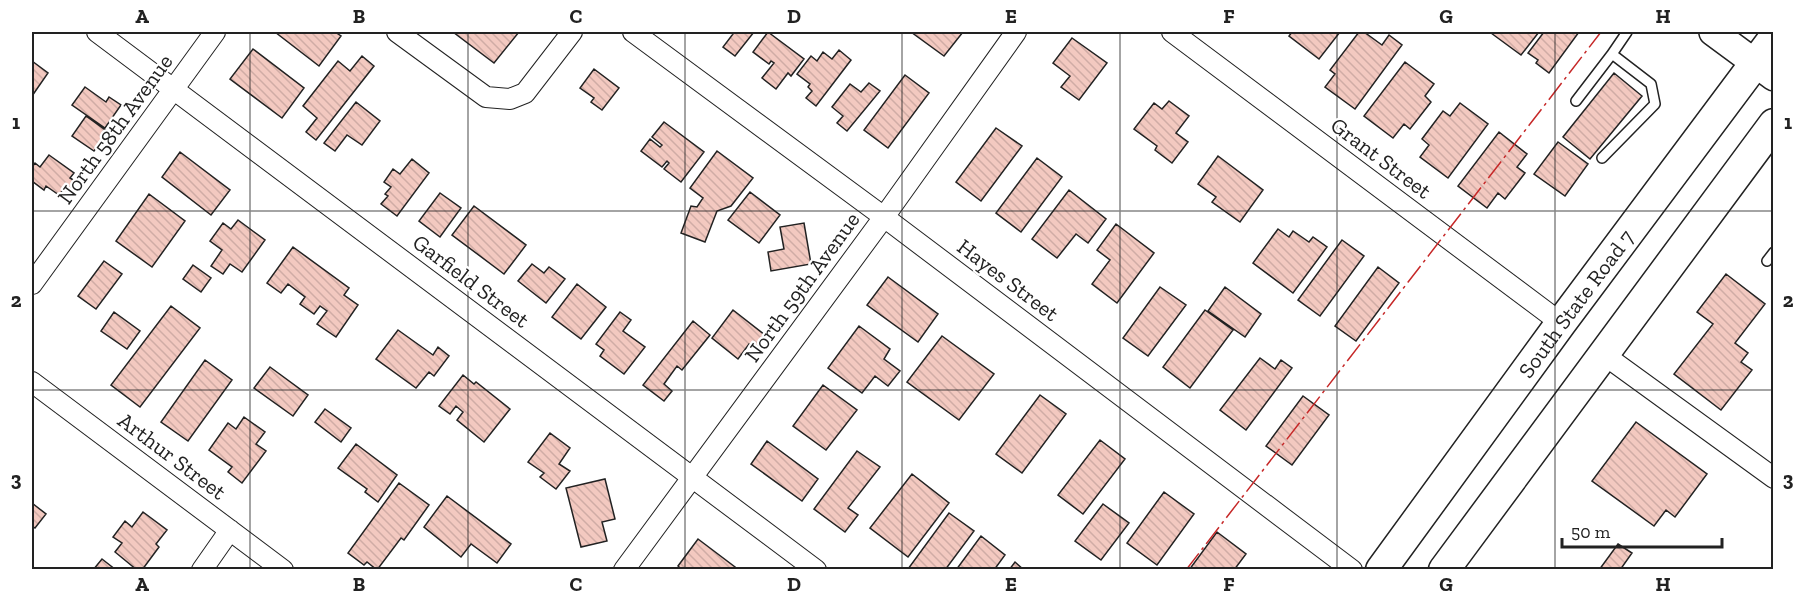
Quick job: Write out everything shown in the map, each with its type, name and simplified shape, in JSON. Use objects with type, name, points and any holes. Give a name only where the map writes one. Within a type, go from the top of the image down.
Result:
[{"type":"main road","name":"South State Road 7","points":[[1381,570],[1561,323],[1764,70],[1773,39]]},
{"type":"main road","points":[[1444,570],[1773,124]]},
{"type":"main road","points":[[1398,570],[1402,541]]},
{"type":"street","name":"Garfield Street","points":[[97,32],[816,570]]},
{"type":"street","name":"North 58th Avenue","points":[[32,284],[215,32]]},
{"type":"street","points":[[397,32],[486,98],[510,99],[525,93],[572,32]]},
{"type":"street","name":"Hayes Street","points":[[633,32],[884,217],[1352,570]]},
{"type":"street","name":"North 59th Avenue","points":[[624,570],[884,217],[1016,32]]},
{"type":"street","name":"Grant Street","points":[[1172,32],[1561,323]]},
{"type":"street","points":[[1713,32],[1764,70]]},
{"type":"street","points":[[1603,354],[1773,478]]},
{"type":"street","name":"Arthur Street","points":[[32,382],[284,570]]},
{"type":"street","points":[[202,570],[230,530]]},
{"type":"lane","points":[[1576,101],[1628,32]]},
{"type":"lane","points":[[1602,158],[1656,104],[1651,84],[1612,54]]},
{"type":"lane","points":[[1767,261],[1773,252]]},
{"type":"building","points":[[275,32],[335,32],[341,36],[319,66]]},
{"type":"building","points":[[453,32],[519,32],[494,63]]},
{"type":"building","points":[[730,32],[754,32],[735,56],[723,47],[733,34]]},
{"type":"building","points":[[768,32],[804,59],[791,76],[788,73],[776,89],[762,78],[774,63],[771,61],[769,64],[753,52]]},
{"type":"building","points":[[911,32],[963,32],[944,56]]},
{"type":"building","points":[[1292,32],[1340,32],[1319,59],[1289,36]]},
{"type":"building","points":[[1359,32],[1364,32],[1382,45],[1389,35],[1402,45],[1355,109],[1325,87],[1335,74],[1330,70]]},
{"type":"building","points":[[1492,32],[1539,32],[1521,55]]},
{"type":"building","points":[[1544,32],[1579,32],[1549,73],[1536,63],[1538,60],[1528,53]]},
{"type":"building","points":[[1072,38],[1107,63],[1079,100],[1061,87],[1070,76],[1053,63]]},
{"type":"building","points":[[253,49],[304,88],[282,118],[230,79]]},
{"type":"building","points":[[839,50],[851,60],[816,106],[806,98],[812,91],[808,87],[810,84],[797,74],[811,56],[817,61],[823,52],[832,59]]},
{"type":"building","points":[[362,56],[374,66],[316,140],[306,132],[317,118],[303,106],[338,61],[350,71]]},
{"type":"building","points":[[32,61],[48,73],[32,96]]},
{"type":"building","points":[[1405,62],[1434,84],[1425,96],[1431,102],[1410,129],[1404,124],[1393,138],[1364,116]]},
{"type":"building","points":[[594,69],[619,88],[602,110],[591,102],[594,98],[580,88]]},
{"type":"building","points":[[1614,73],[1642,96],[1590,159],[1563,137]]},
{"type":"building","points":[[905,75],[929,93],[888,148],[864,130]]},
{"type":"building","points":[[869,83],[880,91],[847,131],[837,123],[843,116],[832,107],[850,84],[861,92]]},
{"type":"building","points":[[85,87],[106,102],[109,97],[121,105],[105,128],[72,105]]},
{"type":"building","points":[[1169,101],[1189,116],[1176,133],[1188,142],[1172,163],[1155,150],[1157,146],[1134,129],[1154,103],[1162,109]]},
{"type":"building","points":[[356,102],[380,121],[362,145],[347,135],[335,151],[324,143]]},
{"type":"building","points":[[1460,103],[1488,124],[1448,178],[1420,157],[1429,145],[1422,139],[1443,111],[1450,116]]},
{"type":"building","points":[[86,116],[108,132],[94,151],[72,136]]},
{"type":"building","points":[[664,122],[704,152],[681,182],[664,169],[669,163],[667,161],[662,167],[641,151],[650,139],[660,147],[662,145],[652,137]]},
{"type":"building","points":[[996,128],[1022,146],[981,201],[956,182]]},
{"type":"building","points":[[1499,132],[1527,154],[1517,167],[1525,173],[1505,199],[1498,193],[1487,208],[1458,186]]},
{"type":"building","points":[[1558,142],[1588,164],[1565,196],[1534,174]]},
{"type":"building","points":[[717,151],[753,178],[731,206],[717,211],[705,242],[681,233],[691,206],[697,207],[703,198],[690,188]]},
{"type":"building","points":[[180,152],[230,190],[211,215],[162,177]]},
{"type":"building","points":[[49,155],[74,173],[70,178],[75,181],[66,194],[62,191],[59,195],[46,186],[44,190],[32,181],[32,167],[35,163],[40,167]]},
{"type":"building","points":[[1218,156],[1263,190],[1240,222],[1212,202],[1216,197],[1198,184]]},
{"type":"building","points":[[1037,158],[1062,177],[1021,232],[996,213]]},
{"type":"building","points":[[412,159],[429,173],[397,216],[381,204],[388,196],[385,194],[391,187],[384,182],[393,169],[400,174]]},
{"type":"building","points":[[1069,190],[1106,219],[1088,243],[1076,234],[1057,258],[1032,239]]},
{"type":"building","points":[[750,192],[780,215],[759,243],[728,220]]},
{"type":"building","points":[[440,193],[461,208],[440,237],[419,221]]},
{"type":"building","points":[[149,194],[185,221],[152,267],[116,241]]},
{"type":"building","points":[[474,206],[526,245],[504,274],[452,235]]},
{"type":"building","points":[[238,220],[265,240],[242,272],[230,264],[223,274],[211,266],[222,250],[210,241],[223,223],[231,229]]},
{"type":"building","points":[[804,223],[811,264],[771,271],[768,252],[784,249],[780,227]]},
{"type":"building","points":[[1116,224],[1154,253],[1117,303],[1092,284],[1110,260],[1097,250]]},
{"type":"building","points":[[1278,229],[1289,237],[1293,231],[1309,242],[1313,237],[1327,247],[1293,293],[1253,263]]},
{"type":"building","points":[[1342,240],[1364,256],[1320,316],[1298,300]]},
{"type":"building","points":[[293,247],[349,288],[344,295],[358,305],[336,337],[317,324],[327,311],[320,306],[314,314],[300,304],[305,297],[288,284],[281,293],[267,283]]},
{"type":"building","points":[[104,261],[122,274],[96,309],[78,296]]},
{"type":"building","points":[[532,264],[544,273],[549,267],[565,279],[546,303],[518,281]]},
{"type":"building","points":[[193,265],[211,278],[201,292],[183,279]]},
{"type":"building","points":[[1378,267],[1399,283],[1356,341],[1335,326]]},
{"type":"building","points":[[1726,274],[1765,304],[1735,343],[1748,353],[1741,362],[1752,370],[1721,410],[1674,374],[1713,324],[1697,312]]},
{"type":"building","points":[[888,277],[938,314],[918,342],[867,305]]},
{"type":"building","points":[[577,284],[606,307],[581,339],[552,317]]},
{"type":"building","points":[[1160,287],[1186,305],[1148,356],[1123,338]]},
{"type":"building","points":[[1225,287],[1261,314],[1245,337],[1208,311]]},
{"type":"building","points":[[171,306],[200,328],[140,407],[111,385]]},
{"type":"building","points":[[733,310],[765,335],[755,349],[749,344],[738,359],[712,338]]},
{"type":"building","points":[[1205,310],[1233,330],[1190,388],[1163,367]]},
{"type":"building","points":[[114,312],[140,331],[127,349],[101,331]]},
{"type":"building","points":[[620,312],[631,320],[623,331],[645,347],[624,374],[600,356],[604,350],[596,344]]},
{"type":"building","points":[[693,321],[710,335],[682,370],[677,366],[664,384],[672,391],[664,401],[643,385]]},
{"type":"building","points":[[859,326],[890,349],[884,359],[900,371],[888,386],[875,376],[862,393],[828,368]]},
{"type":"building","points":[[398,330],[433,355],[438,347],[449,356],[434,376],[429,372],[416,388],[376,359]]},
{"type":"building","points":[[942,336],[994,374],[959,420],[907,382]]},
{"type":"building","points":[[1260,358],[1275,369],[1281,360],[1292,368],[1246,430],[1220,410]]},
{"type":"building","points":[[205,360],[232,380],[188,441],[161,422]]},
{"type":"building","points":[[270,367],[308,395],[293,416],[254,388]]},
{"type":"building","points":[[463,375],[474,384],[476,382],[510,409],[484,442],[457,420],[463,412],[456,406],[450,414],[439,406]]},
{"type":"building","points":[[823,385],[857,410],[826,450],[793,426]]},
{"type":"building","points":[[1040,395],[1066,414],[1022,473],[996,454]]},
{"type":"building","points":[[1303,396],[1329,415],[1292,465],[1266,446]]},
{"type":"building","points":[[325,409],[351,428],[341,442],[315,422]]},
{"type":"building","points":[[244,417],[265,432],[256,444],[266,451],[242,483],[228,472],[232,467],[209,450],[228,423],[236,429]]},
{"type":"building","points":[[1636,422],[1707,474],[1675,517],[1666,510],[1654,526],[1592,481]]},
{"type":"building","points":[[550,433],[570,448],[559,464],[570,471],[556,489],[540,477],[544,473],[528,462]]},
{"type":"building","points":[[1100,440],[1125,459],[1083,514],[1058,495]]},
{"type":"building","points":[[767,441],[818,479],[802,501],[751,464]]},
{"type":"building","points":[[356,444],[397,475],[378,502],[365,492],[367,489],[338,468]]},
{"type":"building","points":[[857,451],[880,467],[848,508],[858,515],[845,532],[814,509]]},
{"type":"building","points":[[912,474],[949,503],[908,557],[870,528]]},
{"type":"building","points":[[605,479],[615,519],[602,522],[607,541],[581,547],[566,488]]},
{"type":"building","points":[[399,483],[429,505],[404,540],[401,538],[377,570],[367,562],[364,565],[348,553]]},
{"type":"building","points":[[1164,492],[1194,514],[1157,565],[1127,543]]},
{"type":"building","points":[[447,496],[511,544],[497,563],[471,544],[461,557],[424,527]]},
{"type":"building","points":[[32,503],[46,514],[35,528],[32,526]]},
{"type":"building","points":[[1103,504],[1129,523],[1101,560],[1075,541]]},
{"type":"building","points":[[143,512],[167,530],[156,544],[159,547],[142,570],[137,570],[115,552],[122,543],[113,537],[125,521],[132,527]]},
{"type":"building","points":[[949,513],[974,531],[945,570],[908,569]]},
{"type":"building","points":[[1217,532],[1246,554],[1234,570],[1189,570]]},
{"type":"building","points":[[981,536],[1005,555],[994,570],[956,570]]},
{"type":"building","points":[[698,539],[739,570],[682,570],[678,566]]},
{"type":"building","points":[[1618,544],[1632,553],[1620,570],[1599,570]]},
{"type":"building","points":[[102,559],[116,570],[93,570]]},
{"type":"building","points":[[1015,562],[1024,570],[1009,570]]},
{"type":"power","points":[[1186,570],[1601,32]]}]
